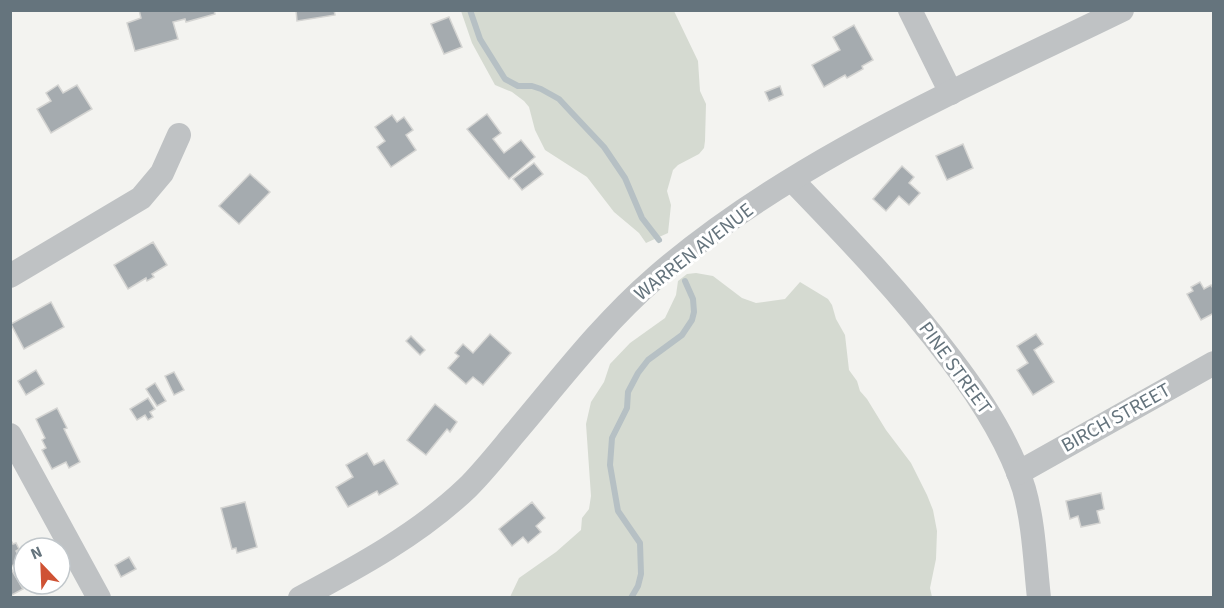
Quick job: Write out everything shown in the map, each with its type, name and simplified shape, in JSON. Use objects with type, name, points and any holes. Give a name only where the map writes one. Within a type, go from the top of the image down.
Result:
[{"type":"street","points":[[910,10],[951,93]]},
{"type":"street","name":"WARREN AVENUE","points":[[300,597],[383,551],[452,501],[479,476],[613,319],[655,278],[718,229],[792,180],[845,149],[951,93],[1122,10]]},
{"type":"street","points":[[10,276],[141,198],[162,173],[179,135]]},
{"type":"street","name":"PINE STREET","points":[[792,180],[892,286],[969,383],[990,415],[1024,490],[1032,533],[1039,597]]},
{"type":"street","name":"BIRCH STREET","points":[[1018,473],[1214,363]]},
{"type":"street","points":[[10,435],[99,597]]},
{"type":"shaded area","points":[[461,11],[674,11],[698,61],[700,91],[706,104],[705,141],[704,148],[699,154],[673,170],[667,191],[671,205],[668,233],[646,243],[639,233],[614,212],[587,177],[545,150],[535,130],[529,107],[512,92],[495,85],[472,43]]},
{"type":"shaded area","points":[[687,274],[713,276],[742,298],[756,303],[785,299],[800,282],[828,299],[845,335],[849,370],[886,430],[911,463],[933,510],[937,531],[936,559],[930,588],[932,597],[510,597],[519,578],[556,552],[581,530],[582,518],[589,509],[591,496],[586,424],[591,402],[604,382],[610,364],[630,343],[665,318],[676,295],[678,281]]},
{"type":"building","points":[[139,10],[214,10],[215,14],[186,22],[185,19],[173,22],[178,39],[135,51],[127,23],[141,18]]},
{"type":"building","points":[[296,10],[334,10],[335,15],[297,21]]},
{"type":"building","points":[[449,17],[462,47],[444,54],[431,24]]},
{"type":"building","points":[[854,25],[873,60],[847,78],[845,75],[824,87],[812,65],[840,50],[833,37]]},
{"type":"building","points":[[58,85],[63,93],[77,85],[92,109],[51,133],[37,109],[51,101],[46,93]]},
{"type":"building","points":[[780,86],[783,95],[769,101],[765,92]]},
{"type":"building","points":[[487,114],[501,133],[493,139],[504,153],[521,140],[535,157],[509,179],[467,129]]},
{"type":"building","points":[[392,115],[397,122],[404,117],[413,130],[406,135],[416,150],[391,167],[377,147],[385,141],[375,127]]},
{"type":"building","points":[[963,144],[973,168],[947,180],[936,156]]},
{"type":"building","points":[[534,163],[543,174],[522,190],[513,179]]},
{"type":"building","points":[[902,166],[914,177],[909,183],[920,193],[909,205],[899,196],[886,211],[873,199]]},
{"type":"building","points":[[250,174],[270,192],[239,224],[219,206]]},
{"type":"building","points":[[153,242],[167,265],[152,274],[154,277],[147,281],[146,278],[128,289],[114,265]]},
{"type":"building","points":[[1200,282],[1204,289],[1211,285],[1214,290],[1214,313],[1201,320],[1187,294],[1193,291],[1191,287]]},
{"type":"building","points":[[51,302],[64,327],[24,349],[11,324]]},
{"type":"building","points":[[490,334],[511,353],[483,385],[473,377],[466,384],[448,368],[459,356],[455,353],[463,344],[473,353]]},
{"type":"building","points":[[1036,334],[1043,344],[1034,350],[1054,382],[1033,395],[1017,370],[1028,363],[1017,346]]},
{"type":"building","points":[[411,336],[425,350],[420,355],[406,341]]},
{"type":"building","points":[[36,370],[44,384],[26,395],[18,381]]},
{"type":"building","points":[[174,372],[184,390],[174,395],[165,376]]},
{"type":"building","points":[[155,383],[166,401],[157,406],[146,389]]},
{"type":"building","points":[[148,398],[155,409],[150,412],[153,417],[148,420],[145,415],[137,420],[130,409]]},
{"type":"building","points":[[435,404],[457,422],[450,432],[447,429],[426,455],[407,440]]},
{"type":"building","points":[[57,408],[80,462],[69,468],[66,462],[52,469],[42,450],[46,448],[42,440],[45,438],[36,419]]},
{"type":"building","points":[[367,453],[374,465],[384,460],[398,484],[379,495],[377,491],[348,507],[336,487],[353,477],[346,465]]},
{"type":"building","points":[[1101,493],[1104,509],[1097,511],[1100,523],[1081,527],[1078,516],[1070,519],[1066,501]]},
{"type":"building","points":[[245,502],[257,547],[237,553],[236,548],[232,549],[221,508]]},
{"type":"building","points":[[532,502],[545,518],[536,526],[541,532],[528,543],[523,537],[512,546],[499,529]]},
{"type":"building","points":[[10,539],[12,566],[10,567]]},
{"type":"building","points":[[129,557],[136,569],[121,577],[115,565]]},
{"type":"building","points":[[10,567],[12,595],[10,596]]},
{"type":"waterway","points":[[470,10],[480,39],[505,79],[518,86],[532,86],[541,89],[559,99],[604,147],[625,178],[642,218],[659,240]]},
{"type":"waterway","points":[[631,598],[638,586],[641,574],[640,543],[618,511],[610,465],[612,438],[627,408],[628,392],[638,373],[648,360],[682,335],[692,320],[693,299],[685,281]]}]
